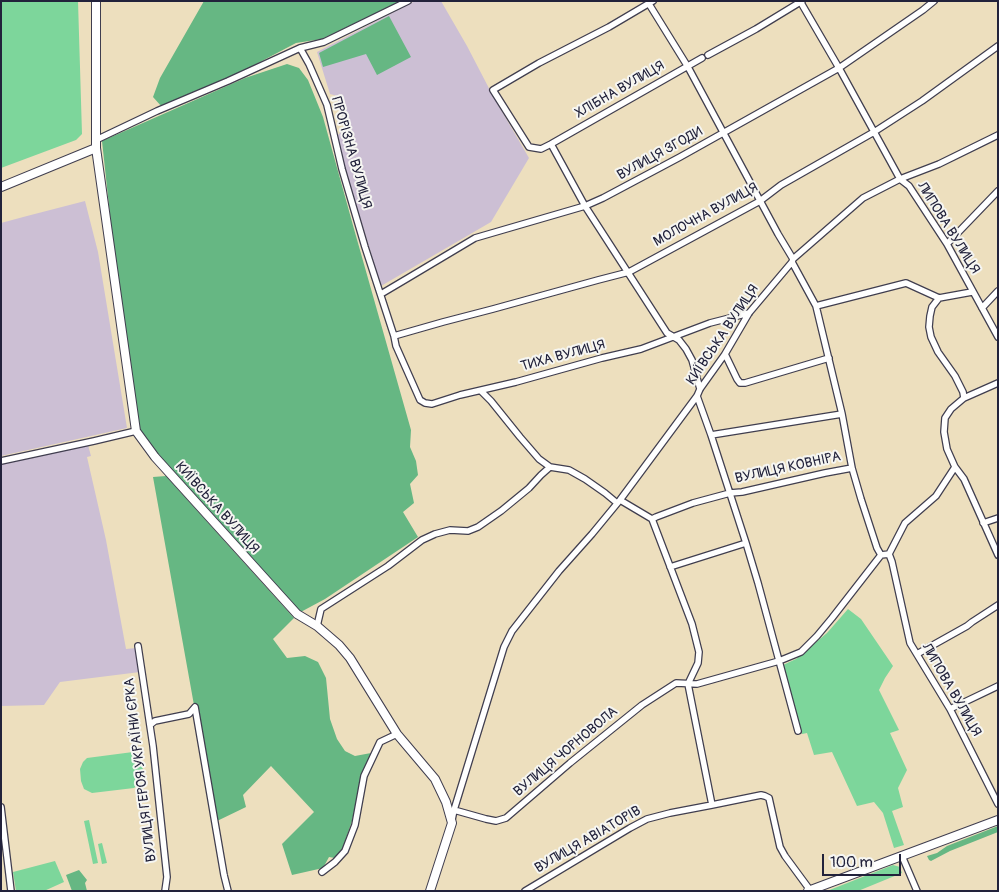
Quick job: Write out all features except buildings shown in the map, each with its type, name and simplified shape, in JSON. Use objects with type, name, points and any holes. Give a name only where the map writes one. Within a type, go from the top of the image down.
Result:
[{"type":"street","name":"КИЇВСЬКА ВУЛИЦЯ","points":[[96,1],[96,144],[136,431],[155,457],[297,614],[317,626],[339,644],[350,658],[396,734],[435,779],[446,802],[452,823]]},
{"type":"street","points":[[1,187],[300,48],[324,42],[408,1]]},
{"type":"street","name":"ВУЛИЦЯ ЗГОДИ","points":[[381,294],[475,238],[585,206],[604,198],[839,68],[934,1]]},
{"type":"street","points":[[700,389],[692,360],[686,349],[679,340],[667,333],[585,206],[551,144],[541,149],[529,147],[493,90],[651,2],[688,66],[816,306],[860,499],[877,548],[882,554],[888,554],[905,523],[936,496],[955,467]]},
{"type":"street","name":"ЛИПОВА ВУЛИЦЯ","points":[[801,2],[900,179],[909,186],[947,244],[998,337]]},
{"type":"street","name":"ХЛІБНА ВУЛИЦЯ","points":[[551,144],[801,2]]},
{"type":"street","name":"МОЛОЧНА ВУЛИЦЯ","points":[[394,336],[629,272],[760,200],[781,184],[874,132],[922,101],[998,46]]},
{"type":"street","name":"ПРОРІЗНА ВУЛИЦЯ","points":[[300,48],[327,105],[351,199],[394,336]]},
{"type":"street","name":"КИЇВСЬКА ВУЛИЦЯ","points":[[430,891],[504,647],[512,630],[553,578],[618,502],[697,396],[750,313],[792,261],[863,198],[900,179],[939,164],[998,135]]},
{"type":"street","points":[[947,244],[998,191]]},
{"type":"street","points":[[816,306],[906,284],[939,298],[932,306],[929,327],[931,337],[938,352],[961,386],[964,398]]},
{"type":"street","points":[[982,308],[998,291]]},
{"type":"street","name":"ЛИПОВА ВУЛИЦЯ","points":[[939,298],[972,292]]},
{"type":"street","name":"ТИХА ВУЛИЦЯ","points":[[394,336],[396,346],[420,400],[432,404],[641,348],[710,323],[750,313]]},
{"type":"street","points":[[725,354],[737,379],[740,383],[745,384],[828,358]]},
{"type":"street","points":[[998,383],[964,398],[951,409],[945,418],[944,432],[947,449],[955,467],[964,479],[998,554]]},
{"type":"street","points":[[481,391],[539,459],[550,468],[569,470],[618,502],[652,519],[692,624],[700,652],[698,663],[688,684],[712,805]]},
{"type":"street","points":[[697,396],[746,543],[798,731]]},
{"type":"street","points":[[711,434],[842,414]]},
{"type":"street","points":[[1,461],[136,431]]},
{"type":"street","points":[[317,626],[321,609],[388,566],[422,540],[450,530],[468,531],[478,527],[501,511],[550,468]]},
{"type":"street","name":"ВУЛИЦЯ КОВНІРА","points":[[730,493],[852,468]]},
{"type":"street","points":[[652,519],[693,503],[730,493]]},
{"type":"street","points":[[983,523],[998,518]]},
{"type":"street","points":[[670,567],[746,543]]},
{"type":"street","name":"ВУЛИЦЯ ЧОРНОВОЛА","points":[[454,810],[496,821],[506,818],[642,704],[676,683],[697,684],[780,661],[801,652],[817,636],[882,554]]},
{"type":"street","name":"ЛИПОВА ВУЛИЦЯ","points":[[888,554],[892,562],[910,643],[950,709],[998,804]]},
{"type":"street","points":[[916,654],[967,626],[998,605]]},
{"type":"street","name":"ВУЛИЦЯ ГЕРОЯ УКРАЇНИ ЄРКА","points":[[138,646],[150,725],[166,869],[165,891]]},
{"type":"street","points":[[950,709],[998,686]]},
{"type":"street","points":[[150,725],[155,721],[190,714],[195,707],[228,891]]},
{"type":"street","points":[[322,872],[345,851],[355,825],[364,776],[380,742],[396,734]]},
{"type":"street","name":"ВУЛИЦЯ АВІАТОРІВ","points":[[525,891],[647,819],[761,795],[769,798],[780,846],[809,890]]},
{"type":"street","points":[[1,807],[11,891]]},
{"type":"street","points":[[809,890],[998,820]]},
{"type":"street","points":[[902,856],[917,891]]},
{"type":"shaded area","points":[[415,1],[441,1],[529,158],[491,222],[381,286],[352,195],[337,136],[345,128],[337,96],[330,94],[317,52]]},
{"type":"shaded area","points":[[85,201],[98,252],[127,428],[1,456],[1,223]]},
{"type":"shaded area","points":[[88,445],[91,456],[87,457],[106,540],[126,649],[136,648],[140,672],[60,682],[44,705],[1,706],[1,464]]},
{"type":"green space","points":[[1,1],[78,1],[82,134],[76,140],[1,168]]},
{"type":"green space","points":[[204,1],[401,1],[322,39],[296,43],[243,71],[162,107],[153,97],[160,78]]},
{"type":"green space","points":[[389,16],[411,57],[377,75],[366,54],[323,67],[319,53]]},
{"type":"green space","points":[[287,64],[299,68],[308,80],[323,117],[411,430],[410,447],[416,461],[418,475],[410,484],[414,503],[403,512],[418,537],[325,599],[297,614],[136,431],[131,409],[102,141],[245,78]]},
{"type":"green space","points":[[166,476],[294,618],[273,639],[287,658],[305,656],[318,662],[326,678],[330,719],[337,739],[345,751],[355,756],[371,753],[362,773],[352,821],[342,850],[335,858],[329,857],[323,868],[292,875],[282,844],[314,812],[271,766],[243,795],[246,807],[215,822],[153,477]]},
{"type":"green space","points":[[848,609],[861,619],[893,666],[879,690],[899,730],[890,733],[907,770],[898,788],[903,807],[892,811],[904,845],[894,848],[883,813],[874,802],[857,806],[832,752],[814,755],[807,733],[802,734],[783,665],[796,659],[827,633]]},
{"type":"green space","points":[[133,752],[139,758],[144,775],[141,782],[134,788],[92,793],[84,789],[80,769],[87,758]]},
{"type":"green space","points":[[89,820],[98,863],[93,864],[84,821]]},
{"type":"green space","points":[[998,826],[998,832],[950,851],[931,861],[927,856],[937,853],[947,846]]},
{"type":"green space","points":[[102,843],[107,863],[102,864],[98,844]]},
{"type":"green space","points":[[55,861],[64,882],[44,891],[16,891],[13,872]]},
{"type":"green space","points":[[893,865],[900,867],[902,873],[858,891],[827,891]]},
{"type":"green space","points":[[79,870],[87,880],[85,883],[87,891],[72,891],[66,875]]}]
